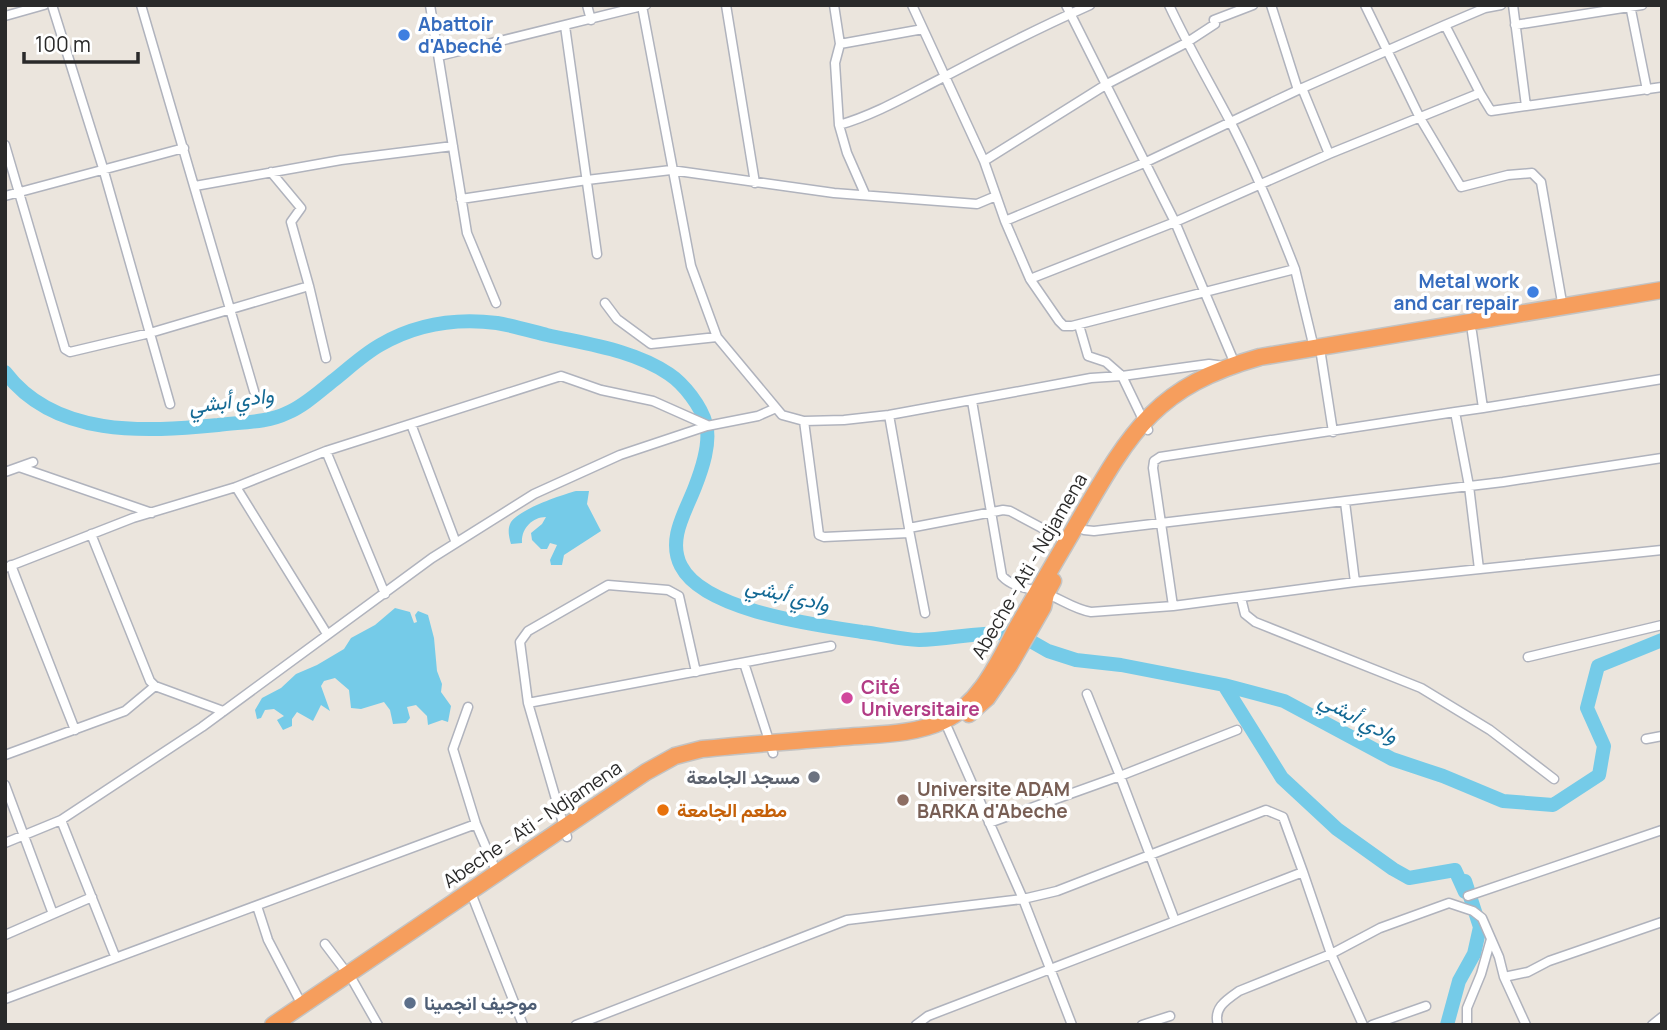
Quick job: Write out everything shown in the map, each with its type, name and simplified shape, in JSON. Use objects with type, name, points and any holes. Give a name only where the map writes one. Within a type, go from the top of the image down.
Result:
[{"type":"highway","name":"Abeche - Ati - Ndjamena","points":[[1146,426],[1227,376],[1262,366],[1317,352],[1662,290]]},
{"type":"highway","name":"Abeche - Ati - Ndjamena","points":[[1432,332],[1472,332],[1662,299]]},
{"type":"highway","name":"Abeche - Ati - Ndjamena","points":[[420,930],[473,898],[646,772],[675,756],[702,749],[772,748],[917,739],[948,729],[978,707],[1069,543],[1080,528],[1116,457],[1170,398],[1196,381],[1232,365],[1260,357],[1317,352]]},
{"type":"highway","name":"Abeche - Ati - Ndjamena","points":[[772,748],[924,728],[953,715],[1000,670]]},
{"type":"highway","name":"Abeche - Ati - Ndjamena","points":[[288,1025],[497,873],[565,833]]},
{"type":"highway","name":"Abeche - Ati - Ndjamena","points":[[273,1025],[350,978]]},
{"type":"street","points":[[5,16],[44,5]]},
{"type":"street","points":[[52,5],[103,169],[170,404]]},
{"type":"street","points":[[141,5],[254,391]]},
{"type":"street","points":[[430,5],[467,233],[496,303]]},
{"type":"street","points":[[587,5],[591,20]]},
{"type":"street","points":[[726,5],[755,183]]},
{"type":"street","points":[[834,5],[840,44],[835,63],[839,125],[847,153],[865,194]]},
{"type":"street","points":[[912,5],[984,162],[1030,279],[1064,326],[1079,325],[1295,269]]},
{"type":"street","points":[[439,56],[644,6],[671,170],[691,266],[717,337],[782,415],[804,421],[844,420],[972,401],[1091,378],[1209,363],[1232,365],[1206,290],[1175,222],[1066,5]]},
{"type":"street","points":[[839,125],[864,118],[1090,5]]},
{"type":"street","points":[[1169,5],[1186,43],[1231,123],[1261,184],[1295,269],[1317,352],[1333,432]]},
{"type":"street","points":[[1271,5],[1300,89],[1329,154]]},
{"type":"street","points":[[1366,5],[1420,118],[1461,187],[1508,175],[1532,173],[1541,182],[1563,307]]},
{"type":"street","points":[[1005,221],[1144,163],[1386,50],[1485,8],[1501,5]]},
{"type":"street","points":[[1513,5],[1526,106]]},
{"type":"street","points":[[1515,25],[1643,5]]},
{"type":"street","points":[[984,162],[1107,84],[1186,43],[1215,24],[1214,20],[1249,6]]},
{"type":"street","points":[[1631,6],[1647,90]]},
{"type":"street","points":[[1445,25],[1491,111],[1662,87]]},
{"type":"street","points":[[565,26],[597,254]]},
{"type":"street","points":[[840,44],[923,29]]},
{"type":"street","points":[[1030,279],[1175,222],[1329,154],[1480,93]]},
{"type":"street","points":[[5,145],[65,349],[70,352],[150,333],[309,286]]},
{"type":"street","points":[[195,186],[341,160],[453,146]]},
{"type":"street","points":[[5,196],[184,148]]},
{"type":"street","points":[[461,200],[671,170],[755,183],[977,204],[996,196]]},
{"type":"street","points":[[271,172],[301,208],[291,222],[326,358]]},
{"type":"street","points":[[605,303],[617,319],[651,344],[717,337]]},
{"type":"street","points":[[1079,325],[1088,356],[1106,362],[1122,376],[1146,426]]},
{"type":"street","points":[[1472,332],[1483,408]]},
{"type":"street","points":[[75,730],[8,566],[91,534],[236,487],[326,451],[561,376],[601,390],[653,401],[707,426]]},
{"type":"street","points":[[1173,606],[1153,468],[1154,461],[1160,457],[1662,379]]},
{"type":"street","points":[[972,401],[1002,576],[1039,598],[1078,610],[1091,612],[1173,606],[1355,582],[1662,550]]},
{"type":"street","points":[[5,843],[61,820],[223,711],[432,558],[534,494],[620,455],[707,426],[758,416],[776,408]]},
{"type":"street","points":[[1455,412],[1469,486],[1479,569]]},
{"type":"street","points":[[889,415],[925,613]]},
{"type":"street","points":[[804,421],[820,535],[824,537],[909,531],[1003,510],[1010,511],[1069,543]]},
{"type":"street","points":[[411,424],[456,543]]},
{"type":"street","points":[[326,451],[385,594]]},
{"type":"street","points":[[1080,528],[1159,524],[1187,518],[1345,502],[1662,458]]},
{"type":"street","points":[[5,472],[33,462]]},
{"type":"street","points":[[19,467],[152,513]]},
{"type":"street","points":[[236,487],[327,635]]},
{"type":"street","points":[[1345,502],[1355,582]]},
{"type":"street","points":[[91,534],[150,681],[155,686],[223,711]]},
{"type":"street","points":[[565,833],[528,703],[520,642],[522,637],[559,612],[608,585],[668,590],[679,596],[696,672]]},
{"type":"street","points":[[1241,598],[1245,614],[1255,622],[1421,688],[1490,730],[1554,779]]},
{"type":"street","points":[[1528,657],[1662,625]]},
{"type":"street","points":[[528,703],[831,646]]},
{"type":"street","points":[[744,663],[772,748]]},
{"type":"street","points":[[5,755],[125,711],[155,686]]},
{"type":"street","points":[[1087,694],[1175,921]]},
{"type":"street","points":[[468,707],[453,749],[476,824],[497,873]]},
{"type":"street","points":[[948,729],[1023,899],[1072,1025]]},
{"type":"street","points":[[989,823],[1237,730]]},
{"type":"street","points":[[1646,739],[1662,736]]},
{"type":"street","points":[[5,785],[53,915]]},
{"type":"street","points":[[576,1025],[847,920],[1023,899],[1058,891],[1266,810],[1283,817],[1331,954],[1363,1025]]},
{"type":"street","points":[[61,820],[115,956]]},
{"type":"street","points":[[5,999],[476,824]]},
{"type":"street","points":[[1468,896],[1662,830]]},
{"type":"street","points":[[916,1025],[928,1016],[1303,872]]},
{"type":"street","points":[[5,935],[92,897]]},
{"type":"street","points":[[473,898],[523,1025]]},
{"type":"street","points":[[1218,1025],[1218,1009],[1239,991],[1331,954],[1380,928],[1449,903],[1474,911],[1482,918],[1526,1025]]},
{"type":"street","points":[[257,906],[268,940],[302,1005]]},
{"type":"street","points":[[1504,977],[1528,972],[1549,961],[1662,922]]},
{"type":"street","points":[[1467,1025],[1467,1008],[1490,939]]},
{"type":"street","points":[[325,944],[350,978],[378,1025]]},
{"type":"street","points":[[1372,1025],[1426,1006]]},
{"type":"street","points":[[1142,1025],[1170,1016]]},
{"type":"street","points":[[1652,1025],[1662,1017]]},
{"type":"water","points":[[576,491],[589,491],[587,504],[601,531],[564,555],[562,565],[551,565],[550,560],[557,545],[550,543],[547,549],[541,549],[532,540],[531,533],[546,517],[536,519],[528,525],[523,533],[522,543],[511,544],[509,527],[516,517],[541,503]]},
{"type":"water","points":[[395,608],[410,612],[414,623],[417,622],[415,615],[418,611],[428,615],[434,638],[437,671],[442,684],[441,692],[451,706],[448,722],[442,720],[428,725],[427,716],[416,705],[407,707],[410,718],[406,723],[393,724],[390,710],[384,702],[361,709],[351,708],[349,690],[335,678],[324,681],[321,686],[330,711],[321,705],[313,721],[297,712],[292,719],[292,726],[283,730],[277,720],[284,716],[274,709],[265,710],[261,718],[257,719],[255,710],[262,698],[281,688],[296,674],[344,649],[351,638],[375,625]]},
{"type":"waterway","name":"وادي أبشي","points":[[5,372],[26,394],[49,409],[75,420],[103,426],[161,429],[253,422],[279,416],[306,402],[380,345],[408,332],[437,324],[467,321],[497,323],[610,349],[641,359],[669,374],[691,396],[704,417],[707,431],[705,456],[679,525],[676,546],[681,566],[693,581],[713,594],[736,605],[791,620],[905,639],[997,633],[1020,635],[1048,651],[1076,660],[1121,665],[1224,685],[1284,701],[1392,759],[1443,776],[1503,801],[1553,805],[1599,775],[1604,746],[1587,708],[1598,666],[1662,640]]},
{"type":"waterway","points":[[1224,685],[1282,778],[1337,829],[1409,878],[1455,870],[1465,892]]},
{"type":"waterway","points":[[1447,1025],[1459,981],[1474,954],[1480,927],[1465,881]]},
{"type":"place","name":"Abattoir d'Abeché","points":[[404,35]]},
{"type":"place","name":"Metal work and car repair","points":[[1533,292]]},
{"type":"place","name":"Cité Universitaire","points":[[847,698]]},
{"type":"place","name":"مسجد الجامعة","points":[[814,777]]},
{"type":"place","name":"Universite ADAM BARKA d'Abeche","points":[[903,800]]},
{"type":"place","name":"مطعم الجامعة","points":[[663,810]]},
{"type":"place","name":"موجيف انجمينا","points":[[410,1003]]}]
